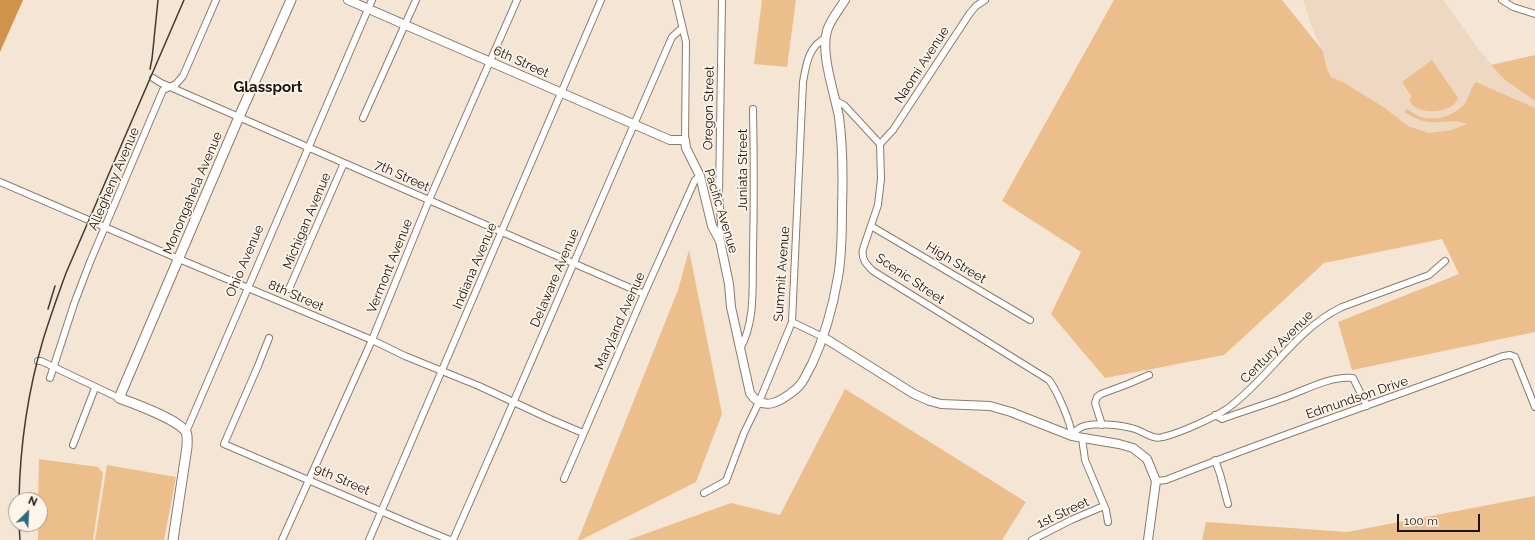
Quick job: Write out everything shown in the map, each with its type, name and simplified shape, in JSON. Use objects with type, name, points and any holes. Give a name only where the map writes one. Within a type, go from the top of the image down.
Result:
[{"type":"main road","name":"Monongahela Avenue","points":[[119,398],[239,117],[291,0]]},
{"type":"main road","points":[[119,398],[172,420],[186,432]]},
{"type":"main road","name":"Ohio Avenue","points":[[173,540],[188,439],[186,432]]},
{"type":"street","name":"Allegheny Avenue","points":[[50,378],[74,304],[90,262],[106,227],[162,90],[176,84],[183,76],[216,0]]},
{"type":"street","name":"6th Street","points":[[348,0],[670,140],[685,140]]},
{"type":"street","name":"Ohio Avenue","points":[[186,432],[372,0]]},
{"type":"street","points":[[363,118],[416,0]]},
{"type":"street","name":"Vermont Avenue","points":[[282,540],[372,340],[429,200],[516,0]]},
{"type":"street","name":"Indiana Avenue","points":[[368,540],[442,372],[601,0]]},
{"type":"street","name":"Pacific Avenue","points":[[676,0],[686,42],[686,148],[700,176],[712,226],[720,240],[740,349],[750,393],[758,402]]},
{"type":"street","name":"Oregon Street","points":[[720,240],[721,223],[719,195],[722,0]]},
{"type":"street","points":[[758,402],[768,404],[778,402],[799,387],[823,337],[838,277],[841,241],[843,163],[839,118],[826,52],[826,38],[830,24],[845,0]]},
{"type":"street","name":"Naomi Avenue","points":[[880,144],[894,130],[970,14],[976,6],[985,0]]},
{"type":"street","points":[[1502,0],[1513,7],[1535,14]]},
{"type":"street","name":"Delaware Avenue","points":[[452,540],[514,403],[573,263],[672,37],[682,28]]},
{"type":"street","name":"Summit Avenue","points":[[704,493],[726,481],[744,433],[792,322],[803,82],[806,63],[813,48],[819,41],[826,38]]},
{"type":"street","name":"7th Street","points":[[153,78],[168,87],[644,294]]},
{"type":"street","points":[[836,101],[844,105],[880,144]]},
{"type":"street","name":"Juniata Street","points":[[740,349],[745,340],[749,324],[753,292],[753,109]]},
{"type":"street","name":"Scenic Street","points":[[880,144],[881,179],[878,205],[862,255],[864,262],[873,271],[1049,380],[1071,427],[1072,436]]},
{"type":"street","name":"Michigan Avenue","points":[[289,289],[344,163]]},
{"type":"street","name":"Maryland Avenue","points":[[564,479],[695,180],[700,176]]},
{"type":"street","name":"8th Street","points":[[0,182],[372,340],[583,433]]},
{"type":"street","name":"High Street","points":[[871,226],[1030,320]]},
{"type":"street","name":"Century Avenue","points":[[1072,436],[1078,429],[1102,425],[1125,427],[1153,437],[1161,438],[1228,409],[1254,386],[1289,347],[1312,325],[1325,316],[1342,307],[1429,275],[1445,261]]},
{"type":"street","points":[[792,322],[823,337],[914,394],[930,401],[941,404],[990,406],[1011,412],[1072,436],[1120,444],[1133,448],[1147,459],[1156,481],[1148,540]]},
{"type":"street","name":"9th Street","points":[[269,338],[224,444],[452,540]]},
{"type":"street","name":"Edmundson Drive","points":[[1156,481],[1166,480],[1215,460],[1443,379],[1503,356],[1510,355],[1515,357],[1535,407]]},
{"type":"street","points":[[38,361],[41,361],[95,388],[119,398]]},
{"type":"street","points":[[1102,425],[1095,403],[1097,397],[1101,394],[1149,375]]},
{"type":"street","points":[[1215,415],[1222,418],[1271,403],[1323,382],[1346,378],[1353,378],[1367,406]]},
{"type":"street","points":[[73,445],[95,388]]},
{"type":"street","points":[[1082,438],[1085,460],[1107,513],[1108,522]]},
{"type":"street","points":[[1215,460],[1228,504]]},
{"type":"street","name":"1st Street","points":[[1032,540],[1071,520],[1104,506]]},
{"type":"shaded area","points":[[0,0],[23,0],[0,52]]},
{"type":"shaded area","points":[[762,0],[796,0],[787,67],[754,64]]},
{"type":"shaded area","points":[[1114,0],[1282,0],[1323,51],[1326,66],[1331,77],[1343,82],[1385,108],[1408,126],[1429,133],[1451,130],[1467,124],[1458,122],[1428,122],[1404,112],[1407,109],[1421,117],[1433,119],[1452,114],[1466,102],[1471,89],[1476,82],[1535,108],[1535,332],[1352,370],[1338,322],[1459,274],[1442,239],[1324,263],[1224,355],[1105,378],[1051,314],[1081,252],[1002,201]]},
{"type":"shaded area","points":[[1303,0],[1443,0],[1480,51],[1505,80],[1535,101],[1535,120],[1467,124],[1451,130],[1429,133],[1408,126],[1385,108],[1343,82],[1331,77],[1326,66],[1323,51],[1313,30]]},
{"type":"shaded area","points":[[1535,55],[1535,101],[1505,80],[1491,65]]},
{"type":"shaded area","points":[[1432,60],[1458,98],[1455,104],[1449,108],[1425,111],[1412,105],[1409,99],[1412,97],[1402,82]]},
{"type":"shaded area","points":[[689,250],[722,414],[696,482],[581,540],[578,540],[678,290]]},
{"type":"shaded area","points":[[845,389],[1026,502],[1002,540],[628,540],[731,503],[780,515]]},
{"type":"shaded area","points":[[39,459],[98,467],[103,473],[93,540],[38,540],[38,532],[48,532],[48,492],[38,492]]},
{"type":"shaded area","points":[[107,465],[176,477],[164,540],[95,540]]},
{"type":"shaded area","points":[[1535,496],[1535,540],[1202,540],[1206,522],[1347,532]]},
{"type":"railway","points":[[150,69],[158,0]]},
{"type":"railway","points":[[19,492],[23,439],[29,399],[48,323],[66,273],[184,0]]},
{"type":"railway","points":[[48,309],[55,286]]},
{"type":"railway","points":[[20,532],[20,540]]},
{"type":"district","name":"Glassport","points":[[268,87]]}]
